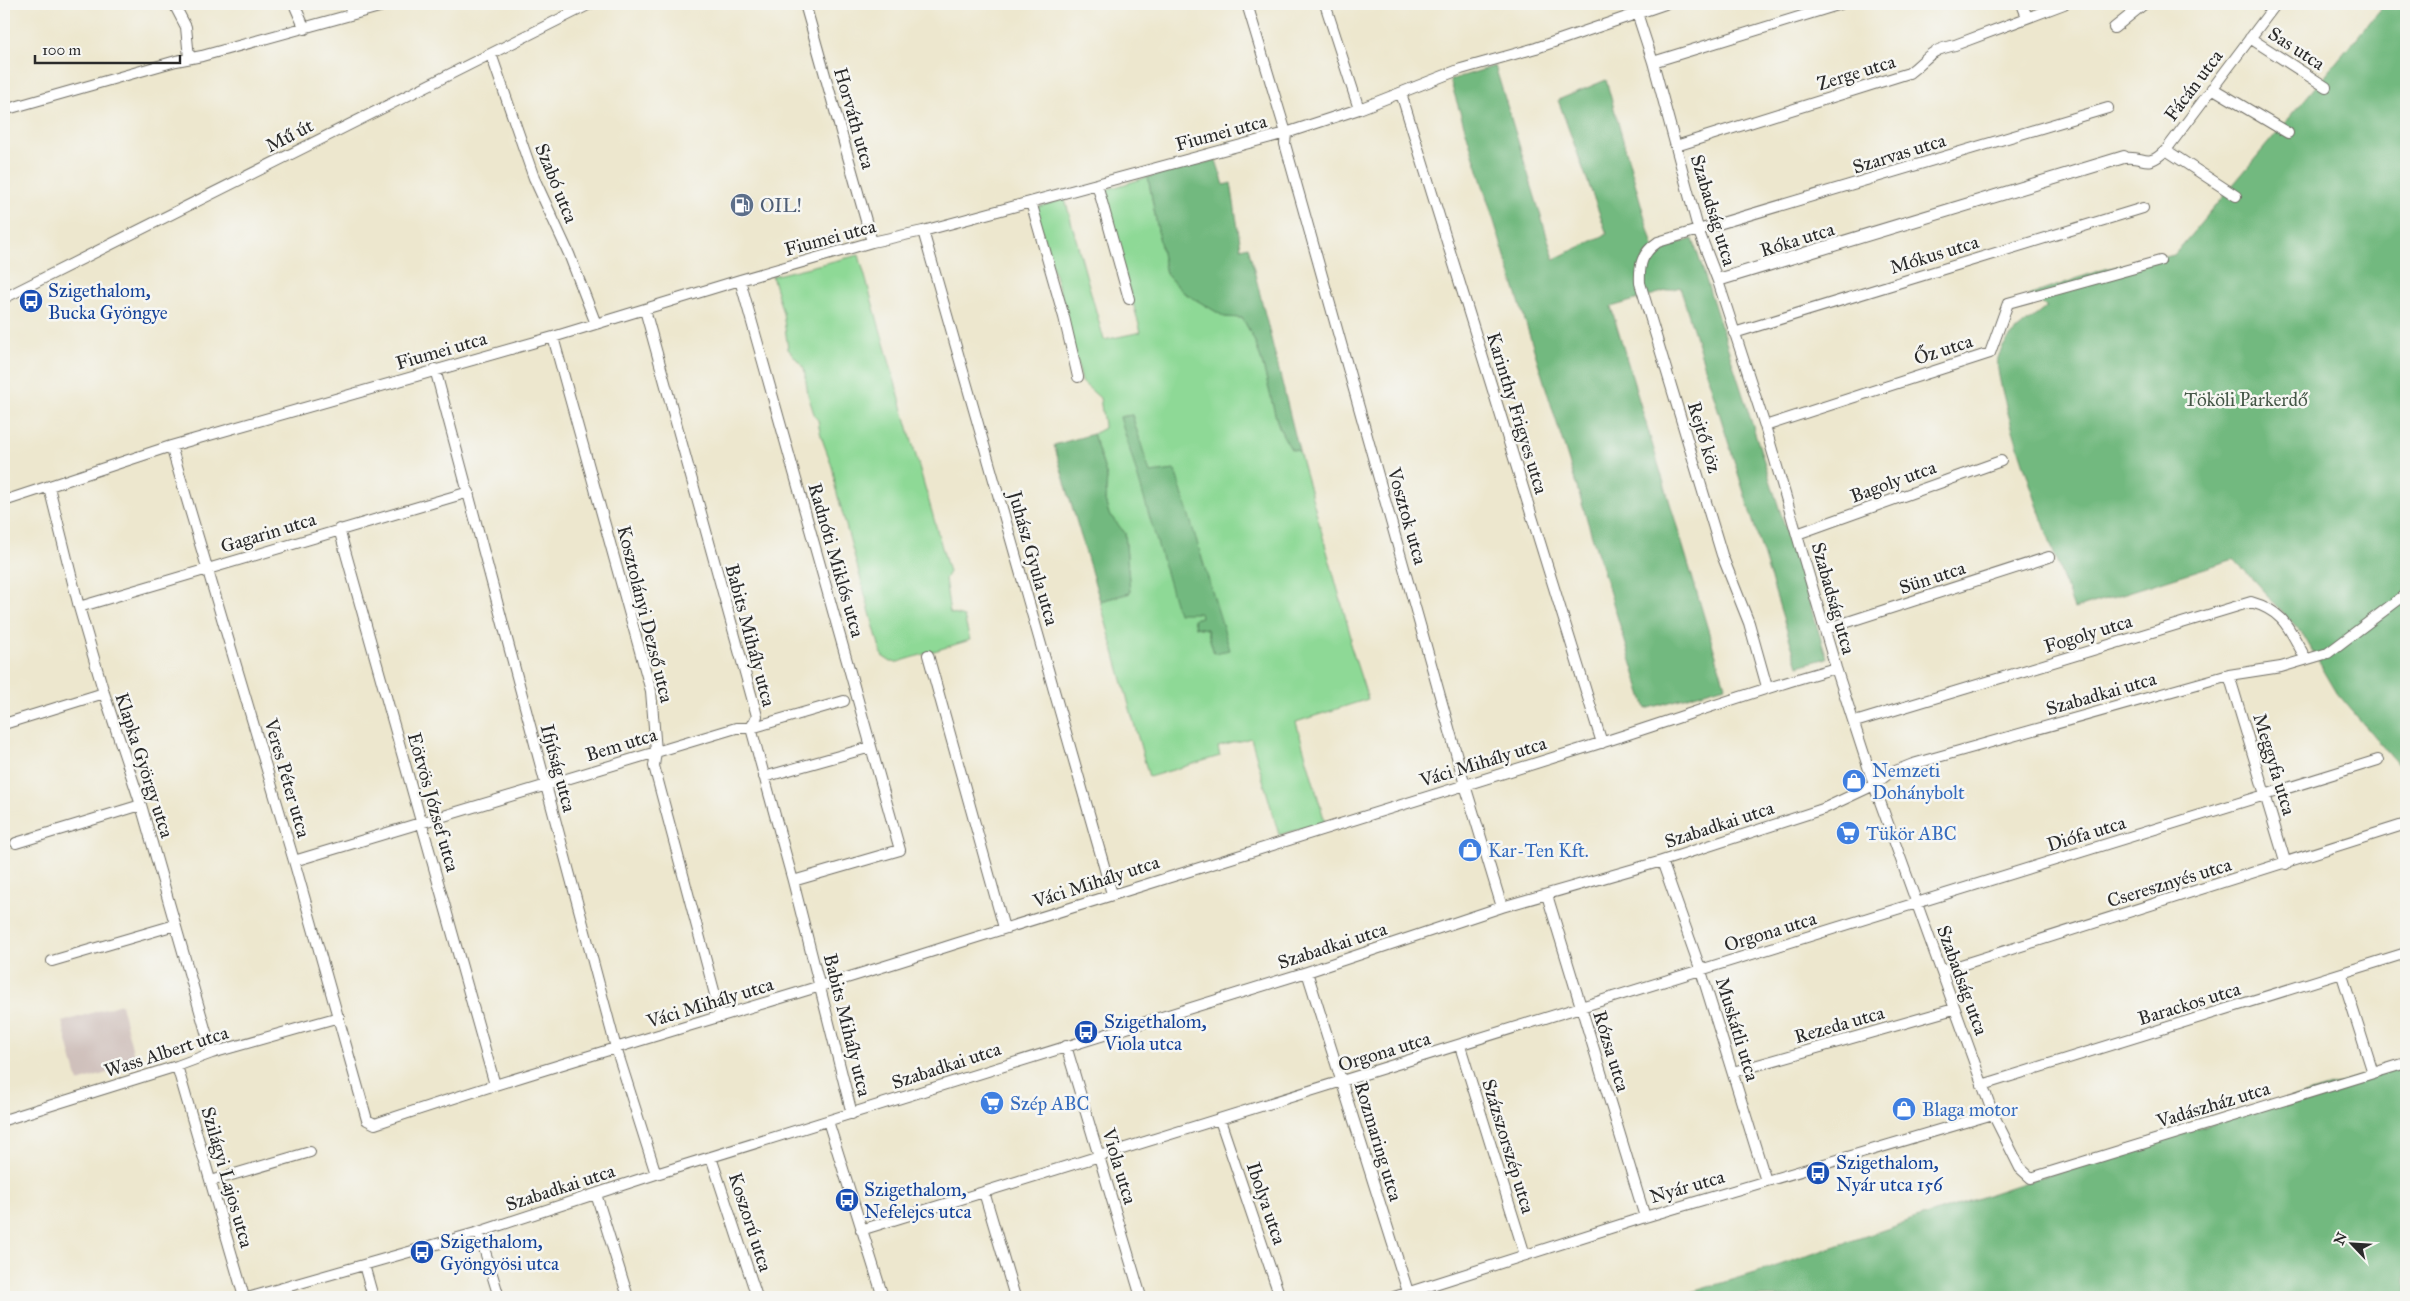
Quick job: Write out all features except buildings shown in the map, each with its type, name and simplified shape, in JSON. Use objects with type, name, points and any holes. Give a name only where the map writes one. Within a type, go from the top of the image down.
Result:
[{"type":"street","points":[[174,4],[186,27],[189,58]]},
{"type":"street","points":[[294,4],[305,29]]},
{"type":"street","points":[[348,4],[352,14]]},
{"type":"street","points":[[4,110],[189,58],[305,29],[390,4]]},
{"type":"street","name":"Mű út","points":[[4,298],[590,4]]},
{"type":"street","name":"Horváth utca","points":[[805,4],[872,242]]},
{"type":"street","name":"Vosztok utca","points":[[1247,4],[1286,133],[1285,144],[1465,785],[1502,907]]},
{"type":"street","points":[[1325,4],[1359,108]]},
{"type":"street","name":"Fiumei utca","points":[[4,501],[171,446],[435,369],[553,337],[872,242],[923,231],[1286,133],[1401,93],[1461,69],[1536,48],[1665,4]]},
{"type":"street","points":[[1653,62],[1841,4]]},
{"type":"street","points":[[2022,4],[2027,17]]},
{"type":"street","name":"Zerge utca","points":[[1676,146],[1909,73],[1927,55],[1938,48],[1955,45],[2064,4]]},
{"type":"street","points":[[2114,28],[2144,4]]},
{"type":"street","name":"Fácán utca","points":[[2124,158],[2138,158],[2145,162],[2152,161],[2166,150],[2276,4]]},
{"type":"street","name":"Szabadság utca","points":[[1637,13],[1653,62],[1700,232],[1718,281],[1765,426],[1836,668],[1874,784],[1993,1114],[2020,1168],[2031,1178]]},
{"type":"street","name":"Sas utca","points":[[2250,38],[2326,86]]},
{"type":"street","name":"Szabó utca","points":[[491,54],[534,178],[569,254],[596,324]]},
{"type":"street","points":[[2212,88],[2288,133]]},
{"type":"street","name":"Karinthy Frigyes utca","points":[[1401,93],[1602,743]]},
{"type":"street","name":"Szarvas utca","points":[[1700,232],[2108,108]]},
{"type":"street","points":[[2166,150],[2236,196]]},
{"type":"street","name":"Róka utca","points":[[1718,281],[2124,156],[2124,158]]},
{"type":"street","points":[[1096,184],[1129,299]]},
{"type":"street","points":[[1032,202],[1064,317],[1078,377]]},
{"type":"street","name":"Mókus utca","points":[[1734,333],[2143,208]]},
{"type":"street","name":"Juhász Gyula utca","points":[[923,231],[1112,894]]},
{"type":"street","name":"Rejtő köz","points":[[1700,232],[1658,242],[1647,250],[1639,265],[1640,283],[1722,555],[1749,623],[1767,687]]},
{"type":"street","name":"Őz utca","points":[[1765,426],[1990,353],[2008,303],[2160,261]]},
{"type":"street","name":"Radnóti Miklós utca","points":[[740,280],[900,850],[793,881]]},
{"type":"street","name":"Babits Mihály utca","points":[[644,310],[757,716],[751,728],[793,881],[852,1114]]},
{"type":"street","name":"Kosztolányi Dezső utca","points":[[553,337],[651,691],[656,751],[654,766],[721,1017]]},
{"type":"street","name":"Ifjúság utca","points":[[435,369],[616,1048],[656,1174]]},
{"type":"street","name":"Veres Péter utca","points":[[171,446],[294,861],[367,1120]]},
{"type":"street","name":"Bagoly utca","points":[[1797,534],[2001,461]]},
{"type":"street","name":"Klapka György utca","points":[[49,487],[79,607],[104,693],[141,805],[212,1053]]},
{"type":"street","name":"Gagarin utca","points":[[79,607],[468,492]]},
{"type":"street","name":"Eötvös József utca","points":[[339,529],[495,1085]]},
{"type":"street","name":"Sün utca","points":[[1826,630],[2049,557]]},
{"type":"street","name":"Szabadkai utca","points":[[251,1297],[479,1232],[656,1174],[1307,972],[1502,907],[1662,861],[1823,809],[1874,784],[1888,774],[1913,764],[2229,675],[2281,667],[2328,653],[2406,594]]},
{"type":"street","name":"Fogoly utca","points":[[1855,722],[2251,602],[2267,607],[2282,618],[2306,659]]},
{"type":"street","points":[[928,655],[1004,928]]},
{"type":"street","name":"Váci Mihály utca","points":[[367,1120],[375,1124],[495,1085],[820,987],[1112,894],[1602,743],[1767,687],[1836,668]]},
{"type":"street","name":"Meggyfa utca","points":[[2229,675],[2267,794],[2286,864]]},
{"type":"street","points":[[4,724],[104,693]]},
{"type":"street","name":"Bem utca","points":[[294,861],[656,751],[736,728],[751,728],[844,701]]},
{"type":"street","points":[[764,776],[872,747]]},
{"type":"street","name":"Diófa utca","points":[[1916,904],[2378,760]]},
{"type":"street","points":[[16,843],[141,805]]},
{"type":"street","name":"Cseresznyés utca","points":[[1942,971],[2286,864],[2406,824]]},
{"type":"street","name":"Muskátli utca","points":[[1662,861],[1701,970],[1766,1181]]},
{"type":"street","name":"Rózsa utca","points":[[1547,895],[1580,1009],[1645,1217]]},
{"type":"street","name":"Orgona utca","points":[[861,1230],[1916,904]]},
{"type":"street","points":[[52,961],[175,925]]},
{"type":"street","name":"Barackos utca","points":[[1982,1085],[2406,954]]},
{"type":"street","name":"Rozmaring utca","points":[[1307,972],[1408,1292]]},
{"type":"street","points":[[2342,974],[2372,1073]]},
{"type":"street","name":"Rezeda utca","points":[[1733,1072],[1954,1009]]},
{"type":"street","name":"Wass Albert utca","points":[[4,1120],[177,1066],[212,1053],[339,1017]]},
{"type":"street","name":"Viola utca","points":[[1066,1046],[1141,1297]]},
{"type":"street","name":"Százszorszép utca","points":[[1460,1046],[1525,1255]]},
{"type":"street","name":"Vadászház utca","points":[[2031,1178],[2406,1063]]},
{"type":"street","name":"Szilágyi Lajos utca","points":[[177,1066],[244,1297]]},
{"type":"street","name":"Nyár utca","points":[[1394,1297],[1645,1217],[1993,1114]]},
{"type":"street","name":"Ibolya utca","points":[[1220,1120],[1280,1297]]},
{"type":"street","points":[[828,1121],[883,1297]]},
{"type":"street","points":[[211,1181],[310,1152]]},
{"type":"street","name":"Koszorú utca","points":[[711,1157],[757,1297]]},
{"type":"street","points":[[984,1192],[1014,1297]]},
{"type":"street","points":[[596,1194],[628,1297]]},
{"type":"street","points":[[479,1232],[499,1297]]},
{"type":"street","points":[[364,1265],[373,1297]]},
{"type":"shaded area","points":[[121,1004],[136,1064],[78,1082],[62,1022]]},
{"type":"green space","name":"Tököli Parkerdő","points":[[2385,4],[2404,4],[2406,6],[2406,774],[2337,693],[2302,633],[2234,559],[2074,609],[2042,520],[2005,402],[1999,374],[1998,358],[2006,342],[2047,307],[2028,296],[2104,269],[2174,255]]},
{"type":"green space","points":[[1495,66],[1554,259],[1607,234],[1558,100],[1606,80],[1654,250],[1693,239],[1827,658],[1798,666],[1680,287],[1611,307],[1725,686],[1646,709],[1450,80]]},
{"type":"green space","points":[[1216,160],[1224,185],[1231,183],[1241,248],[1248,246],[1299,451],[1291,449],[1277,421],[1260,355],[1242,318],[1225,317],[1183,292],[1166,274],[1148,177]]},
{"type":"green space","points":[[1148,177],[1166,274],[1183,292],[1225,317],[1242,318],[1260,355],[1280,428],[1291,449],[1299,451],[1351,637],[1350,644],[1368,699],[1296,722],[1325,822],[1279,835],[1251,738],[1218,747],[1220,756],[1149,777],[1100,601],[1130,593],[1125,533],[1109,514],[1105,501],[1107,477],[1093,434],[1104,428],[1100,398],[1082,382],[1063,302],[1035,208],[1065,199],[1104,340],[1141,332],[1102,191]],"holes":[[[1132,415],[1150,474],[1175,470],[1214,653],[1207,629],[1195,627],[1193,619],[1202,617],[1201,613],[1120,417]]]},
{"type":"green space","points":[[859,255],[949,572],[945,579],[950,613],[964,617],[970,640],[898,662],[891,662],[882,656],[835,486],[833,469],[808,395],[804,368],[788,349],[783,313],[772,276]]},
{"type":"green space","points":[[1132,415],[1150,473],[1175,470],[1230,650],[1214,653],[1207,629],[1195,627],[1193,619],[1201,617],[1200,613],[1178,613],[1120,417]]},
{"type":"green space","points":[[1093,434],[1107,477],[1105,501],[1109,514],[1125,533],[1130,593],[1100,601],[1054,445]]},
{"type":"green space","points":[[2406,1062],[2406,1297],[1675,1297],[1771,1268],[2014,1186]]},
{"type":"place","name":"OIL!","points":[[742,205]]},
{"type":"place","name":"Szigethalom, Bucka Gyöngye","points":[[31,301]]},
{"type":"place","name":"Nemzeti Dohánybolt","points":[[1854,781]]},
{"type":"place","name":"Tükör ABC","points":[[1848,833]]},
{"type":"place","name":"Kar-Ten Kft.","points":[[1470,850]]},
{"type":"place","name":"Szigethalom, Viola utca","points":[[1086,1032]]},
{"type":"place","name":"Szép ABC","points":[[992,1103]]},
{"type":"place","name":"Blaga motor","points":[[1904,1109]]},
{"type":"place","name":"Szigethalom, Nyár utca 156","points":[[1818,1173]]},
{"type":"place","name":"Szigethalom, Nefelejcs utca","points":[[847,1200]]},
{"type":"place","name":"Szigethalom, Gyöngyösi utca","points":[[422,1252]]}]
